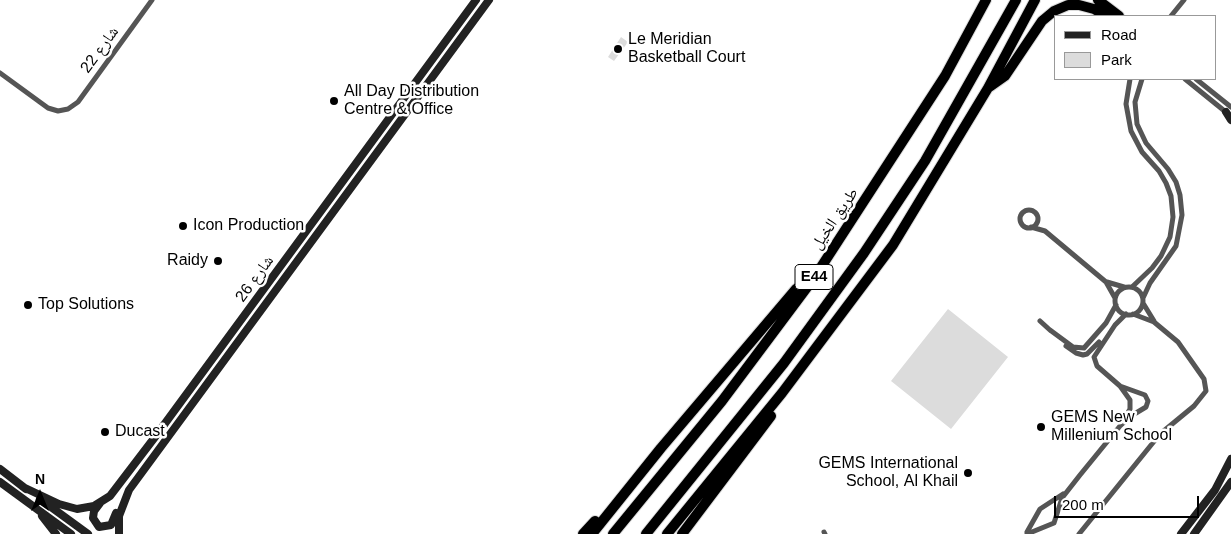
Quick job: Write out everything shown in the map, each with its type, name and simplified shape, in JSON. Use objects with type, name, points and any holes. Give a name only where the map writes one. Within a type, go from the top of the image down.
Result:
[{"type":"highway","name":"طريق الخيل","points":[[613,534],[722,401],[814,278],[944,76],[986,0]]},
{"type":"highway","name":"E44","points":[[646,534],[784,363],[864,253],[925,161],[1016,0]]},
{"type":"highway","points":[[667,534],[782,393],[893,245],[988,88],[1035,0]]},
{"type":"highway","points":[[1098,0],[1118,15]]},
{"type":"highway","points":[[988,88],[1006,76],[1042,21],[1054,11],[1068,5],[1079,5],[1094,9],[1104,15]]},
{"type":"highway","points":[[592,534],[796,289],[814,278]]},
{"type":"highway","points":[[682,534],[775,412],[780,403],[782,393]]},
{"type":"highway","points":[[583,534],[618,495],[630,488]]},
{"type":"street","name":"شارع 22","points":[[0,73],[48,108],[64,111],[78,102],[152,0]]},
{"type":"street","name":"شارع 26","points":[[100,503],[114,491],[155,437],[476,0]]},
{"type":"street","name":"شارع 26","points":[[119,534],[119,516],[129,490],[489,0]]},
{"type":"street","points":[[1172,15],[1184,0]]},
{"type":"street","points":[[1130,80],[1126,104],[1131,131],[1142,152],[1159,171],[1166,183],[1171,196],[1174,217],[1170,237],[1161,256],[1145,276],[1132,287]]},
{"type":"street","points":[[1134,314],[1141,308],[1150,283],[1176,246],[1181,227],[1182,209],[1178,189],[1172,175],[1150,148],[1139,130],[1135,112],[1140,80]]},
{"type":"street","points":[[1186,80],[1229,112]]},
{"type":"street","points":[[1197,80],[1229,112],[1231,120]]},
{"type":"street","points":[[408,92],[410,98],[416,101]]},
{"type":"street","points":[[1045,232],[1038,218],[1031,210],[1023,213],[1022,223],[1027,227],[1045,232],[1106,282],[1115,298],[1116,305],[1106,323],[1084,348],[1073,347],[1050,330]]},
{"type":"street","points":[[1031,227],[1036,224],[1038,218]]},
{"type":"street","points":[[1106,282],[1124,287],[1132,287],[1140,292],[1154,322]]},
{"type":"street","points":[[1115,298],[1124,287]]},
{"type":"street","points":[[1079,534],[1160,434],[1194,406],[1206,391],[1204,379],[1187,352],[1154,322],[1134,314],[1126,314],[1116,305]]},
{"type":"street","points":[[1040,321],[1074,352],[1081,355],[1088,354],[1126,314]]},
{"type":"street","points":[[1102,341],[1094,354],[1094,362],[1120,386],[1131,403],[1120,426]]},
{"type":"street","points":[[1026,534],[1054,522],[1066,493],[1120,426],[1131,416],[1146,407],[1148,401],[1142,394],[1120,386]]},
{"type":"street","points":[[1181,534],[1215,490],[1231,459]]},
{"type":"street","points":[[0,469],[88,534]]},
{"type":"street","points":[[0,482],[71,534]]},
{"type":"street","points":[[1194,534],[1231,482]]},
{"type":"street","points":[[23,487],[71,508],[83,509],[100,503]]},
{"type":"street","points":[[100,503],[94,511],[94,521],[99,527],[107,527],[111,525],[120,501],[129,490]]},
{"type":"street","points":[[1026,534],[1040,509],[1066,493]]},
{"type":"street","points":[[34,507],[56,534]]},
{"type":"green space","name":"Le Meridian Basketball Court","points":[[621,37],[628,42],[614,61],[608,57]]},
{"type":"green space","points":[[948,309],[1008,357],[951,429],[891,381]]},
{"type":"place","name":"Le Meridian Basketball Court","points":[[618,49]]},
{"type":"place","name":"All Day Distribution Centre & Office","points":[[334,101]]},
{"type":"place","name":"Icon Production","points":[[183,226]]},
{"type":"place","name":"Raidy","points":[[218,261]]},
{"type":"place","name":"Top Solutions","points":[[28,305]]},
{"type":"place","name":"GEMS New Millenium School","points":[[1041,427]]},
{"type":"place","name":"Ducast","points":[[105,432]]},
{"type":"place","name":"GEMS International School, Al Khail","points":[[968,473]]}]
